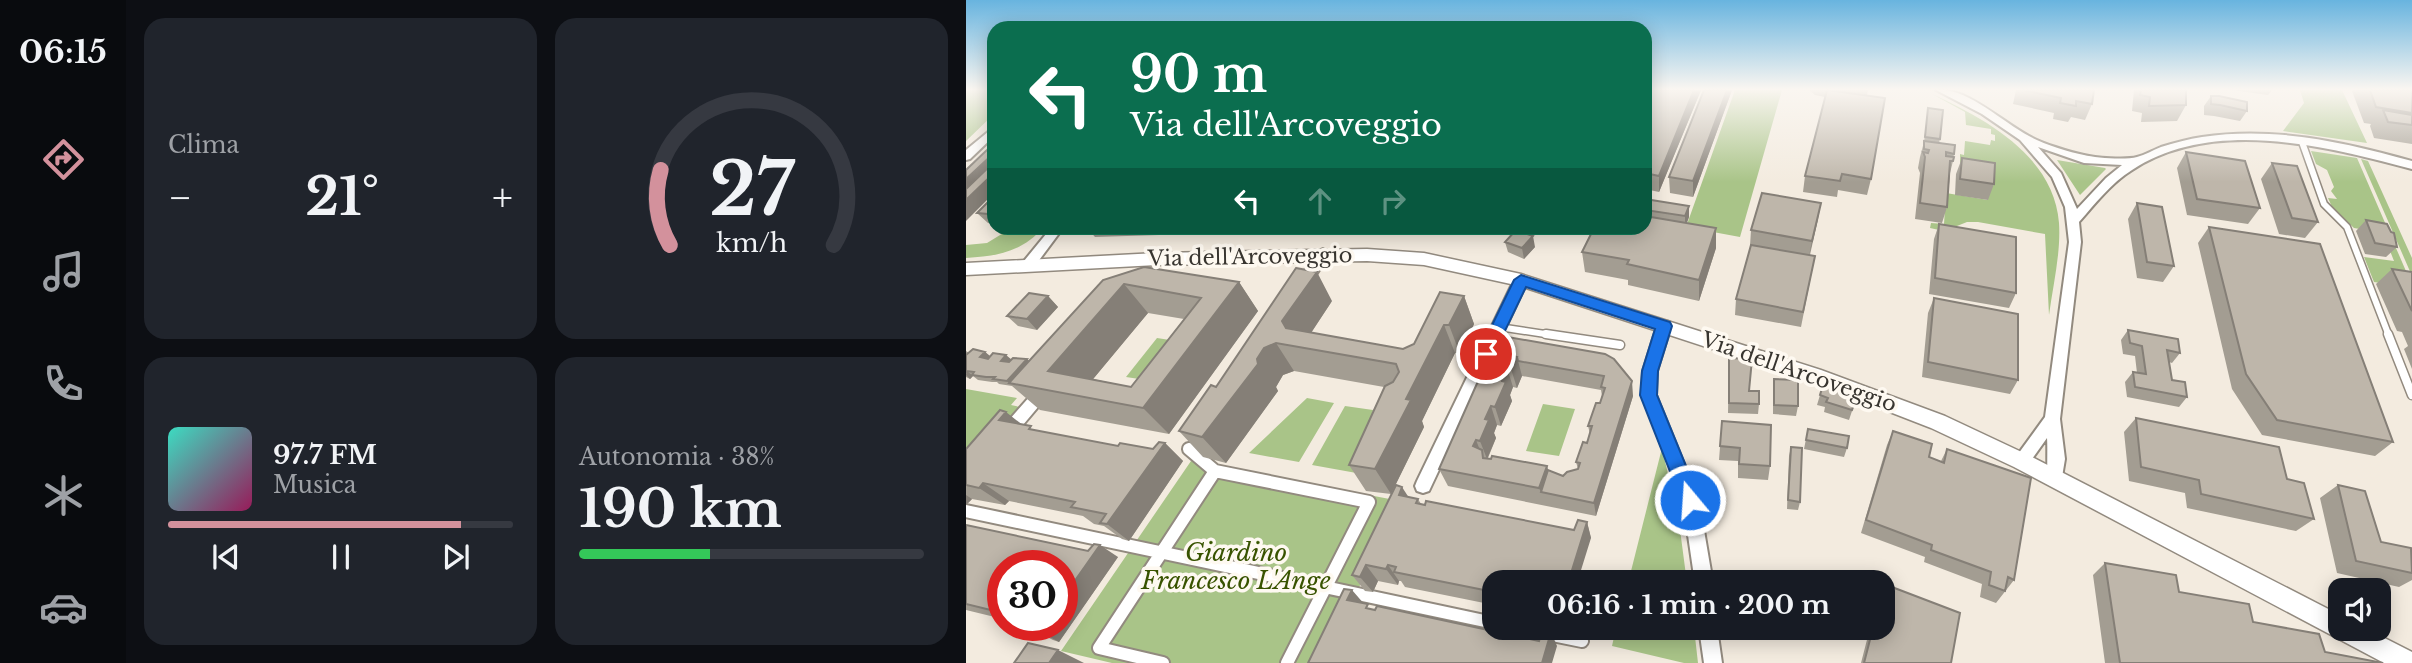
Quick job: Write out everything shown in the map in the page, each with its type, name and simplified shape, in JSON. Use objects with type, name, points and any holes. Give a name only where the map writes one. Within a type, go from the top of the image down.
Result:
[{"type":"street","points":[[1999,121],[2024,138],[2074,157],[2135,162]]},
{"type":"street","points":[[966,156],[987,136]]},
{"type":"street","points":[[2024,138],[2057,176],[2067,195],[2074,220],[2075,242],[2052,419],[2057,459],[2054,478]]},
{"type":"street","points":[[2074,220],[2106,184],[2135,162],[2164,150],[2211,140],[2244,138],[2302,142],[2360,151],[2412,165]]},
{"type":"street","points":[[1030,264],[1053,235]]},
{"type":"street","points":[[1297,292],[1323,254]]},
{"type":"street","name":"Via dell'Arcoveggio","points":[[966,269],[1030,264],[1153,265],[1323,254],[1424,259],[1521,280],[1875,397],[1938,422],[2021,461],[2328,621]]},
{"type":"street","points":[[1423,486],[1521,280]]},
{"type":"street","points":[[1664,326],[1650,371],[1649,395],[1690,500],[1702,570]]},
{"type":"street","points":[[999,443],[1059,374]]},
{"type":"street","points":[[2021,461],[2052,419]]},
{"type":"street","points":[[1193,444],[1215,471],[1368,502],[1287,663]]},
{"type":"street","points":[[1163,663],[1099,649],[1215,471]]},
{"type":"street","points":[[966,511],[1482,622]]},
{"type":"street","points":[[1577,640],[1582,641]]},
{"type":"street","points":[[1710,640],[1713,663]]},
{"type":"street","name":"Via dell'Arcoveggio","points":[[2366,641],[2408,663]]},
{"type":"lane","points":[[2302,142],[2324,204],[2347,227],[2412,395]]},
{"type":"lane","points":[[1499,327],[1620,345]]},
{"type":"green space","points":[[966,121],[987,121],[966,141]]},
{"type":"green space","points":[[1724,121],[1773,121],[1740,237],[1686,227]]},
{"type":"green space","points":[[1966,121],[1984,121],[1995,128],[2031,159],[2045,178],[2054,199],[2059,223],[2058,257],[2049,315],[2045,234],[1978,222],[1957,226],[1953,233],[1930,228],[1931,223],[1944,224],[1946,193],[1988,200],[1960,167],[1960,154],[1964,155],[1965,141],[1990,145],[1991,140],[1995,141],[1995,135],[1991,134],[1991,129],[1966,125]]},
{"type":"green space","points":[[2291,121],[2357,121],[2367,143],[2283,131]]},
{"type":"green space","points":[[2311,151],[2357,158],[2412,285],[2406,287],[2374,282],[2364,257],[2394,261],[2383,233],[2354,228],[2333,209],[2328,198],[2337,199],[2331,191],[2334,187],[2327,170],[2316,164]]},
{"type":"green space","points":[[2361,159],[2368,161],[2412,258],[2412,276]]},
{"type":"green space","points":[[2057,160],[2105,168],[2106,169],[2080,195]]},
{"type":"green space","points":[[1000,235],[1036,235],[1017,248],[999,254],[966,258],[966,245],[987,243]]},
{"type":"green space","points":[[1157,338],[1189,343],[1159,382],[1126,377]]},
{"type":"green space","points":[[966,389],[1017,398],[1011,405],[1024,408],[1011,422],[992,419],[966,449]]},
{"type":"green space","points":[[1307,398],[1334,403],[1299,462],[1249,453]]},
{"type":"green space","points":[[1543,404],[1575,409],[1559,456],[1526,451]]},
{"type":"green space","points":[[1345,406],[1373,410],[1362,474],[1312,465]]},
{"type":"green space","points":[[1662,448],[1679,522],[1685,570],[1631,570]]},
{"type":"green space","name":"Giardino Francesco L'Ange","points":[[1191,461],[1400,501],[1323,663],[1112,663],[1061,651],[1068,641],[1078,641],[1078,626]]},
{"type":"green space","points":[[1613,640],[1695,640],[1698,663],[1684,663],[1612,646]]},
{"type":"building","points":[[1652,121],[1681,121],[1659,176],[1652,174]]},
{"type":"building","points":[[1692,121],[1715,121],[1693,181],[1669,177]]},
{"type":"building","points":[[1819,121],[1881,121],[1871,179],[1842,174],[1840,181],[1805,176]]},
{"type":"building","points":[[1927,121],[1942,121],[1940,139],[1925,137]]},
{"type":"building","points":[[2412,121],[2412,125],[2388,122]]},
{"type":"building","points":[[1924,141],[1955,145],[1954,154],[1946,152],[1946,156],[1954,157],[1953,161],[1950,161],[1947,207],[1920,203],[1925,157],[1923,152],[1928,153],[1929,150],[1924,149]]},
{"type":"building","points":[[987,150],[987,160],[966,179],[966,170]]},
{"type":"building","points":[[2186,152],[2245,161],[2260,208],[2197,199]]},
{"type":"building","points":[[1962,158],[1995,163],[1994,184],[1960,179]]},
{"type":"building","points":[[2272,163],[2297,166],[2318,222],[2292,218]]},
{"type":"building","points":[[987,169],[987,180],[966,200],[966,189]]},
{"type":"building","points":[[1762,193],[1821,203],[1812,241],[1751,230]]},
{"type":"building","points":[[1652,200],[1689,206],[1685,216],[1652,211]]},
{"type":"building","points":[[987,203],[987,214],[977,213]]},
{"type":"building","points":[[2137,203],[2162,207],[2174,266],[2147,262]]},
{"type":"building","points":[[1652,217],[1716,228],[1699,280],[1627,264],[1629,260],[1582,252],[1590,235],[1652,235]]},
{"type":"building","points":[[2366,220],[2387,224],[2394,233],[2397,247],[2375,243]]},
{"type":"building","points":[[1939,224],[2016,237],[2016,293],[1935,278]]},
{"type":"building","points":[[2209,227],[2320,244],[2393,442],[2277,420],[2246,374]]},
{"type":"building","points":[[1511,235],[1533,236],[1522,248],[1505,242]]},
{"type":"building","points":[[1751,245],[1815,256],[1803,312],[1736,299]]},
{"type":"building","points":[[1144,267],[1239,282],[1143,408],[1009,383],[1103,280]],"holes":[[[1124,284],[1201,298],[1131,387],[1048,371]]]},
{"type":"building","points":[[1296,268],[1317,272],[1282,321],[1286,328],[1403,349],[1414,344],[1440,292],[1464,296],[1449,325],[1444,325],[1406,399],[1411,400],[1375,469],[1349,465],[1385,386],[1393,382],[1399,372],[1396,364],[1276,343],[1264,348],[1257,359],[1258,364],[1202,437],[1179,431],[1211,385],[1216,387]]},
{"type":"building","points":[[2392,269],[2412,272],[2412,311]]},
{"type":"building","points":[[1029,293],[1048,296],[1027,319],[1007,316]]},
{"type":"building","points":[[1934,298],[2018,314],[2018,380],[1928,362]]},
{"type":"building","points":[[2128,330],[2178,339],[2180,353],[2167,350],[2172,380],[2185,382],[2187,397],[2135,387],[2133,372],[2146,374],[2142,346],[2130,343]]},
{"type":"building","points":[[1502,336],[1605,354],[1614,359],[1632,381],[1594,503],[1541,492],[1548,470],[1563,476],[1578,469],[1580,463],[1576,462],[1583,442],[1587,443],[1592,426],[1588,426],[1605,388],[1601,387],[1604,376],[1518,361],[1517,357],[1495,353]]},
{"type":"building","points":[[973,349],[985,352],[980,357],[988,359],[993,353],[1006,355],[1001,361],[1027,359],[1007,381],[993,379],[995,377],[966,372],[966,355]]},
{"type":"building","points":[[1491,352],[1517,357],[1511,369],[1507,368],[1502,381],[1506,382],[1495,407],[1491,406],[1485,419],[1489,420],[1480,441],[1476,440],[1473,446],[1482,450],[1483,458],[1491,459],[1492,456],[1547,466],[1539,488],[1439,469]]},
{"type":"building","points":[[1729,358],[1752,359],[1749,391],[1759,391],[1759,404],[1729,403]]},
{"type":"building","points":[[1774,379],[1798,380],[1798,406],[1774,405]]},
{"type":"building","points":[[1823,385],[1857,396],[1852,410],[1826,402],[1828,398],[1820,395]]},
{"type":"building","points":[[1000,410],[1006,412],[999,420],[1031,426],[1029,429],[1118,446],[1120,443],[1153,449],[1159,442],[1165,443],[1107,524],[1100,523],[1106,514],[1071,507],[1075,502],[983,483],[979,488],[966,485],[966,449]]},
{"type":"building","points":[[2136,418],[2279,447],[2287,479],[2304,483],[2314,519],[2201,494],[2199,480],[2141,467]]},
{"type":"building","points":[[1722,421],[1771,425],[1770,466],[1739,464],[1740,448],[1720,446]]},
{"type":"building","points":[[1808,429],[1849,436],[1847,448],[1806,440]]},
{"type":"building","points":[[1893,431],[1932,444],[1929,457],[1944,463],[1947,449],[2031,478],[2014,580],[2008,577],[2005,591],[1989,585],[1991,572],[1931,550],[1932,545],[1866,520]]},
{"type":"building","points":[[1791,447],[1802,448],[1800,502],[1788,500]]},
{"type":"building","points":[[1396,485],[1402,487],[1399,495],[1418,499],[1416,503],[1425,505],[1426,501],[1574,530],[1578,520],[1587,522],[1572,570],[1482,570],[1482,590],[1394,572],[1396,567],[1388,565],[1386,569],[1366,565],[1360,577],[1352,575]]},
{"type":"building","points":[[2338,485],[2365,491],[2381,542],[2411,548],[2412,573],[2356,561]]},
{"type":"building","points":[[966,525],[1088,551],[1094,544],[1100,545],[1078,576],[1078,550],[987,550],[987,609],[966,604]]},
{"type":"building","points":[[2105,563],[2176,575],[2179,592],[2249,604],[2253,622],[2319,634],[2325,652],[2383,663],[2120,663]]},
{"type":"building","points":[[1895,588],[1960,613],[1951,663],[1864,663],[1870,640],[1895,640]]},
{"type":"building","points":[[1344,589],[1352,590],[1347,600],[1368,604],[1366,608],[1375,610],[1377,606],[1482,629],[1482,640],[1549,640],[1542,663],[1308,663]]},
{"type":"building","points":[[1028,643],[1058,650],[1049,663],[1014,663]]},
{"type":"route","points":[[1486,354],[1521,280],[1664,326],[1648,379],[1649,395],[1679,466],[1690,500]]}]
